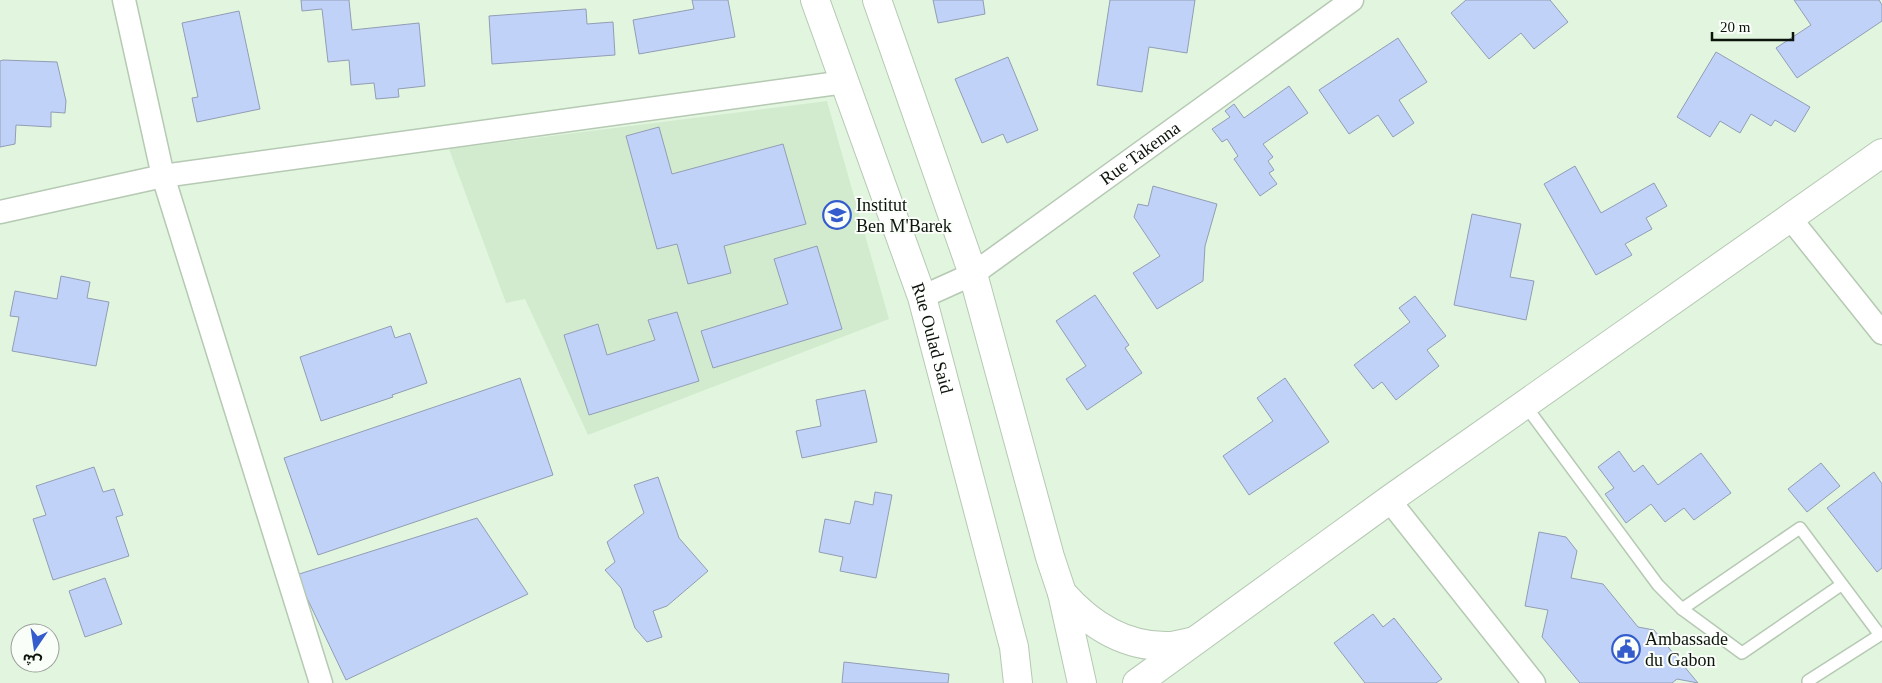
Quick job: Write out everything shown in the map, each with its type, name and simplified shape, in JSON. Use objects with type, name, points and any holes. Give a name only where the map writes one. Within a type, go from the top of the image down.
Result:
[{"type":"street","points":[[124,0],[163,176],[321,683]]},
{"type":"street","name":"Rue Oulad Said","points":[[815,0],[922,297],[1014,647],[1018,683]]},
{"type":"street","points":[[877,0],[973,274],[1050,557],[1062,593],[1082,683]]},
{"type":"street","name":"Rue Takenna","points":[[922,297],[973,274],[1339,4]]},
{"type":"street","points":[[0,212],[163,176],[845,82]]},
{"type":"street","points":[[1138,683],[1389,500],[1882,153]]},
{"type":"street","points":[[1790,218],[1882,333]]},
{"type":"street","points":[[1389,500],[1534,683]]},
{"type":"street","points":[[1062,593],[1079,612],[1099,627],[1122,638],[1146,644],[1171,646],[1195,641]]},
{"type":"lane","points":[[1524,405],[1658,584],[1682,609],[1742,653],[1841,584]]},
{"type":"lane","points":[[1682,609],[1800,528],[1880,635],[1808,681]]},
{"type":"shaded area","points":[[827,101],[889,319],[588,435],[525,299],[506,303],[449,149]]},
{"type":"building","points":[[301,0],[349,0],[352,30],[419,23],[425,86],[398,89],[399,97],[376,99],[374,83],[351,85],[349,60],[328,62],[322,9],[302,11]]},
{"type":"building","points":[[692,0],[728,0],[735,37],[639,54],[633,20],[694,9]]},
{"type":"building","points":[[933,0],[983,0],[985,14],[938,23]]},
{"type":"building","points":[[1110,0],[1195,0],[1187,53],[1149,47],[1142,92],[1097,85]]},
{"type":"building","points":[[1466,0],[1550,0],[1568,22],[1534,49],[1521,33],[1489,59],[1451,13]]},
{"type":"building","points":[[1794,0],[1879,0],[1882,5],[1882,21],[1797,78],[1776,48],[1811,25]]},
{"type":"building","points":[[586,9],[587,24],[613,22],[615,55],[492,64],[489,16]]},
{"type":"building","points":[[239,11],[260,109],[197,122],[192,98],[198,97],[182,23]]},
{"type":"building","points":[[1398,38],[1427,82],[1399,100],[1414,123],[1393,137],[1378,115],[1349,134],[1319,90]]},
{"type":"building","points":[[1716,52],[1810,107],[1795,132],[1775,120],[1771,126],[1751,114],[1740,133],[1720,121],[1710,137],[1677,117]]},
{"type":"building","points":[[1008,57],[1038,130],[1007,143],[1003,134],[982,143],[955,79]]},
{"type":"building","points":[[0,61],[57,62],[66,101],[65,113],[51,112],[51,127],[16,125],[15,144],[0,147]]},
{"type":"building","points":[[1289,86],[1308,113],[1263,144],[1273,157],[1268,161],[1274,170],[1269,173],[1277,184],[1260,196],[1234,159],[1238,156],[1227,139],[1222,142],[1212,129],[1230,117],[1225,111],[1234,104],[1244,118]]},
{"type":"building","points":[[659,127],[672,174],[783,144],[806,224],[724,246],[731,273],[688,284],[677,244],[657,249],[626,136]]},
{"type":"building","points":[[1575,166],[1601,213],[1654,183],[1667,206],[1646,218],[1652,229],[1625,244],[1632,255],[1596,275],[1544,184]]},
{"type":"building","points":[[1153,186],[1217,204],[1205,246],[1203,281],[1157,309],[1133,273],[1160,256],[1134,217],[1138,204],[1148,206]]},
{"type":"building","points":[[1472,214],[1521,224],[1510,277],[1534,281],[1526,320],[1454,305]]},
{"type":"building","points":[[817,246],[842,329],[713,368],[701,331],[788,304],[774,259]]},
{"type":"building","points":[[61,276],[90,282],[87,298],[109,302],[96,366],[12,351],[19,317],[10,316],[15,291],[57,299]]},
{"type":"building","points":[[1095,295],[1129,345],[1125,348],[1142,373],[1087,410],[1066,379],[1086,366],[1056,321]]},
{"type":"building","points":[[1415,296],[1446,336],[1427,350],[1439,366],[1396,400],[1382,382],[1373,389],[1354,365],[1410,322],[1399,308]]},
{"type":"building","points":[[677,312],[699,381],[589,415],[564,335],[598,324],[607,355],[655,340],[648,320]]},
{"type":"building","points":[[391,326],[395,338],[410,333],[427,383],[392,395],[393,397],[321,421],[300,357]]},
{"type":"building","points":[[520,378],[553,475],[318,555],[284,458]]},
{"type":"building","points":[[1285,378],[1329,442],[1249,495],[1223,456],[1273,421],[1257,398]]},
{"type":"building","points":[[865,390],[877,442],[802,458],[796,431],[821,426],[816,400]]},
{"type":"building","points":[[1619,451],[1634,472],[1643,465],[1658,485],[1701,453],[1731,493],[1694,520],[1684,508],[1665,522],[1651,504],[1626,523],[1605,494],[1614,488],[1598,467]]},
{"type":"building","points":[[1821,463],[1840,486],[1807,512],[1788,489]]},
{"type":"building","points":[[94,467],[103,492],[114,489],[123,515],[116,517],[129,556],[53,580],[33,519],[46,515],[36,486]]},
{"type":"building","points":[[1874,472],[1882,484],[1882,568],[1877,572],[1827,508]]},
{"type":"building","points":[[658,477],[679,538],[708,571],[667,606],[653,611],[662,637],[647,642],[635,628],[621,588],[605,570],[615,562],[607,542],[644,513],[634,485]]},
{"type":"building","points":[[875,492],[892,495],[876,578],[840,571],[843,557],[819,552],[825,519],[850,524],[855,501],[873,505]]},
{"type":"building","points":[[477,518],[528,594],[346,680],[296,575]]},
{"type":"building","points":[[1539,532],[1566,537],[1577,551],[1571,578],[1603,584],[1638,627],[1654,630],[1698,683],[1677,679],[1672,683],[1580,683],[1542,637],[1548,610],[1525,606]]},
{"type":"building","points":[[105,578],[122,624],[85,637],[69,591]]},
{"type":"building","points":[[1373,614],[1383,627],[1394,618],[1442,679],[1436,683],[1365,683],[1334,643]]},
{"type":"building","points":[[844,662],[949,674],[948,683],[842,683]]},
{"type":"place","name":"Institut Ben M'Barek","points":[[837,215]]},
{"type":"place","name":"Ambassade du Gabon","points":[[1626,649]]}]
